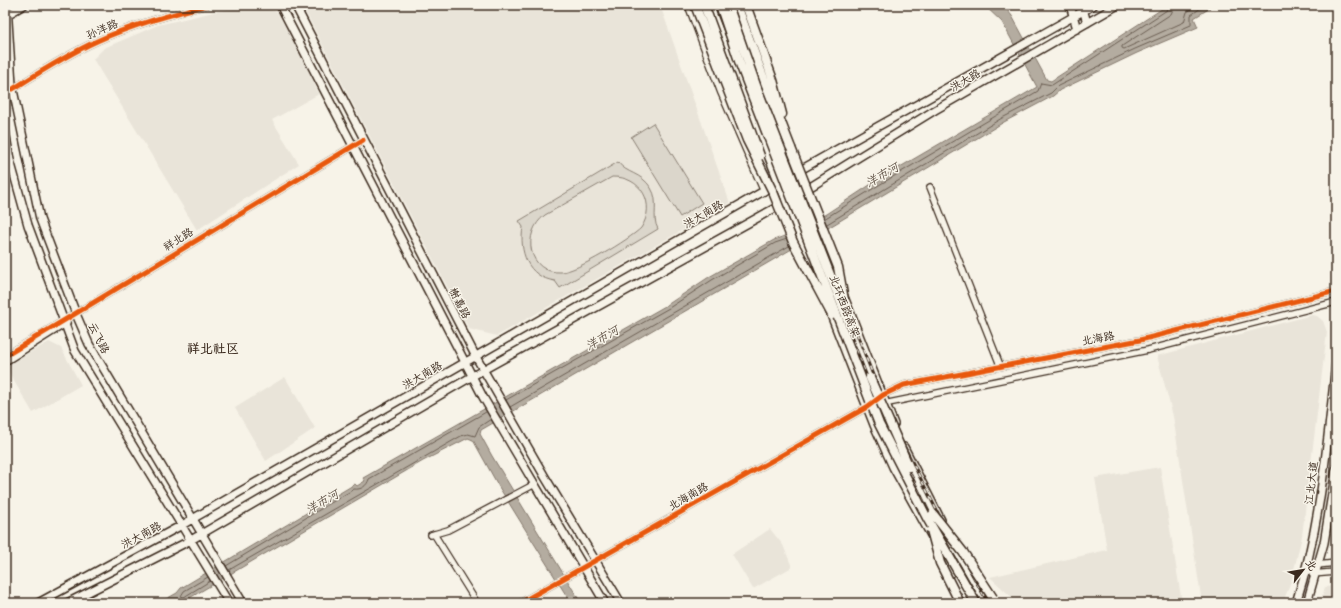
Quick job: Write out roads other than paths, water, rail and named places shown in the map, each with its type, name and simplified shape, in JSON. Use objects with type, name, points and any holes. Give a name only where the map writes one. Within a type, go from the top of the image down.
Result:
[{"type":"highway","points":[[695,5],[747,140],[773,192]]},
{"type":"highway","points":[[704,5],[793,242],[847,342]]},
{"type":"highway","name":"北环西路高架","points":[[720,5],[740,64],[879,424],[976,603]]},
{"type":"highway","points":[[746,5],[773,80],[791,148]]},
{"type":"highway","points":[[732,6],[760,71],[838,267],[849,323]]},
{"type":"highway","name":"北环西路高架","points":[[732,6],[757,88],[895,438],[930,516],[983,603]]},
{"type":"highway","points":[[930,516],[963,552],[994,602]]},
{"type":"highway","points":[[930,516],[940,563],[960,603]]},
{"type":"main road","name":"云飞路","points":[[6,5],[13,89],[40,219],[76,314],[89,344],[192,520],[243,603]]},
{"type":"main road","points":[[6,16],[24,5]]},
{"type":"main road","name":"榭嘉路","points":[[280,5],[472,376],[504,431],[532,485],[581,568],[605,603]]},
{"type":"main road","name":"榭嘉路","points":[[295,5],[363,140],[483,370],[621,603]]},
{"type":"main road","points":[[709,5],[867,408],[893,467],[970,603]]},
{"type":"main road","points":[[1070,5],[1077,29]]},
{"type":"main road","name":"洪大路","points":[[815,162],[1073,17],[1083,8],[1094,5]]},
{"type":"main road","name":"洪大路","points":[[802,191],[1008,68],[1118,5]]},
{"type":"main road","points":[[732,6],[795,173],[899,437],[939,518],[994,602]]},
{"type":"main road","points":[[1083,8],[1087,23]]},
{"type":"main road","points":[[5,130],[10,160],[28,225],[75,351],[229,603]]},
{"type":"main road","name":"洪大南路","points":[[38,603],[192,520],[815,162]]},
{"type":"main road","points":[[67,603],[191,540],[472,376],[786,202],[802,191]]},
{"type":"main road","name":"江北大道","points":[[1296,603],[1306,572],[1319,511],[1336,363]]},
{"type":"main road","name":"江北大道","points":[[1306,603],[1324,543],[1336,469]]},
{"type":"street","name":"孙洋路","points":[[13,89],[97,41],[154,18],[207,5]]},
{"type":"street","points":[[688,5],[721,93],[764,192]]},
{"type":"street","name":"祥北路","points":[[5,362],[76,314],[363,140]]},
{"type":"street","points":[[930,187],[1000,365]]},
{"type":"street","name":"北海路","points":[[867,408],[883,395],[904,385],[1140,340],[1336,291]]},
{"type":"street","name":"北海路","points":[[867,408],[1148,350],[1336,302]]},
{"type":"street","name":"祥北路","points":[[5,356],[64,323]]},
{"type":"street","name":"北海南路","points":[[520,603],[867,408]]},
{"type":"street","points":[[477,603],[433,534],[448,530],[532,485]]},
{"type":"street","points":[[1306,572],[1317,565],[1336,563]]},
{"type":"street","points":[[1306,572],[1315,575],[1336,572]]},
{"type":"water","points":[[984,5],[1004,6],[1012,16],[1047,80],[1051,81],[1168,5],[1208,5],[1210,8],[1194,18],[1198,27],[1137,53],[1060,90],[1053,96],[1004,122],[833,225],[481,430],[480,434],[492,456],[581,603],[571,603],[499,487],[473,440],[468,438],[423,461],[181,603],[159,603],[177,593],[181,588],[355,484],[357,486],[365,481],[363,478],[667,305],[709,277],[774,240],[787,235],[826,214],[876,181],[1037,87],[1002,22]]},
{"type":"railway","points":[[724,5],[748,75],[884,420],[931,516],[981,603]]},
{"type":"railway","points":[[732,5],[755,73],[889,416],[937,511],[988,603]]},
{"type":"district","name":"祥北社区","points":[[213,348]]},
{"type":"water label","name":"洋市河","points":[[882,175]]},
{"type":"water label","name":"洋市河","points":[[602,338]]},
{"type":"water label","name":"洋市河","points":[[322,502]]}]
